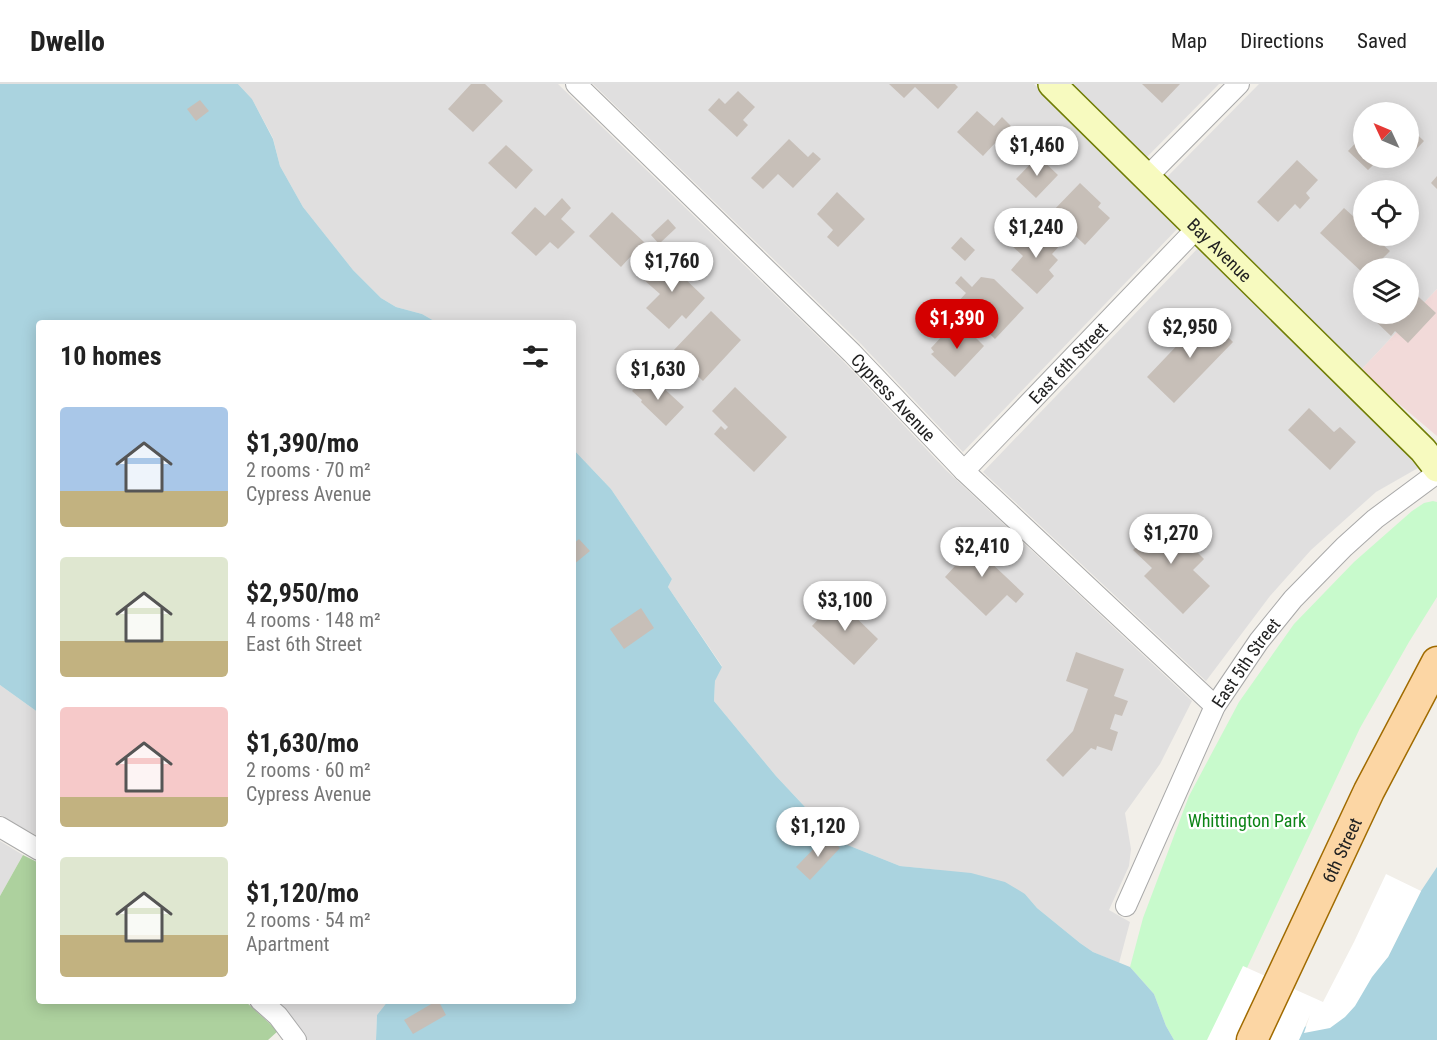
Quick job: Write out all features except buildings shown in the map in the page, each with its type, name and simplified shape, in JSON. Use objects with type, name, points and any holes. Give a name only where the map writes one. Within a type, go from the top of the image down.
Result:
[{"type":"main road","name":"6th Street","points":[[1252,1040],[1374,782],[1437,662]]},
{"type":"street","name":"Cypress Avenue","points":[[576,84],[852,353],[964,471],[1215,706]]},
{"type":"street","name":"Bay Avenue","points":[[1052,84],[1423,450],[1437,468]]},
{"type":"street","points":[[1146,178],[1239,84]]},
{"type":"street","name":"East 6th Street","points":[[964,471],[1197,228]]},
{"type":"street","name":"East 5th Street","points":[[1126,906],[1215,706],[1260,641],[1293,599],[1329,562],[1375,519],[1437,473]]},
{"type":"street","points":[[0,827],[36,848]]},
{"type":"street","points":[[264,1004],[278,1016],[296,1040]]},
{"type":"shaded area","points":[[238,84],[558,84],[844,362],[946,470],[1192,701],[1160,764],[1125,813],[1131,849],[1129,866],[1109,910],[1130,922],[1119,963],[1093,952],[1080,943],[1037,908],[1025,894],[939,870],[900,866],[845,844],[805,807],[776,776],[714,701],[715,681],[722,666],[668,587],[672,579],[611,489],[576,452],[576,320],[432,320],[422,314],[396,307],[381,298],[353,270],[303,207],[280,166],[273,138],[252,99]]},
{"type":"shaded area","points":[[593,84],[1034,84],[1179,227],[963,452],[861,344]]},
{"type":"shaded area","points":[[1069,84],[1219,84],[1145,159]]},
{"type":"shaded area","points":[[1259,84],[1437,84],[1437,289],[1419,308],[1419,258],[1353,258],[1353,324],[1404,324],[1360,371],[1165,179]]},
{"type":"shaded area","points":[[1199,247],[1391,436],[1418,468],[1376,492],[1311,550],[1270,596],[1206,681],[983,472]]},
{"type":"shaded area","points":[[1437,289],[1437,436],[1360,371],[1404,324],[1419,324],[1419,308]]},
{"type":"shaded area","points":[[0,685],[36,711],[36,835],[0,815]]},
{"type":"shaded area","points":[[0,841],[23,855],[0,896]]},
{"type":"shaded area","points":[[276,1004],[386,1004],[377,1015],[376,1040],[306,1040]]},
{"type":"green space","name":"Whittington Park","points":[[1437,502],[1437,597],[1360,728],[1213,1040],[1174,1040],[1154,994],[1130,967],[1143,918],[1189,796],[1239,702],[1294,624],[1354,562],[1412,511],[1424,503]]},
{"type":"green space","points":[[23,855],[36,862],[36,1004],[248,1004],[278,1031],[268,1040],[0,1040],[0,896]]},
{"type":"water","points":[[0,84],[238,84],[252,99],[273,139],[280,166],[303,207],[353,270],[381,298],[396,307],[422,314],[432,320],[36,320],[36,711],[0,685]]},
{"type":"water","points":[[576,452],[611,489],[672,579],[668,587],[722,667],[715,681],[714,701],[776,776],[805,807],[845,844],[900,866],[971,873],[1005,882],[1025,894],[1037,908],[1080,943],[1093,952],[1130,967],[1154,994],[1174,1040],[376,1040],[377,1015],[386,1004],[576,1004]]},
{"type":"water","points":[[1437,867],[1437,1040],[1271,1040],[1307,1026],[1388,957],[1421,891]]},
{"type":"pier","points":[[1386,874],[1421,891],[1388,957],[1345,1017],[1330,1028],[1304,1033],[1310,1015],[1299,1040],[1207,1040],[1243,966],[1323,1002]]}]
